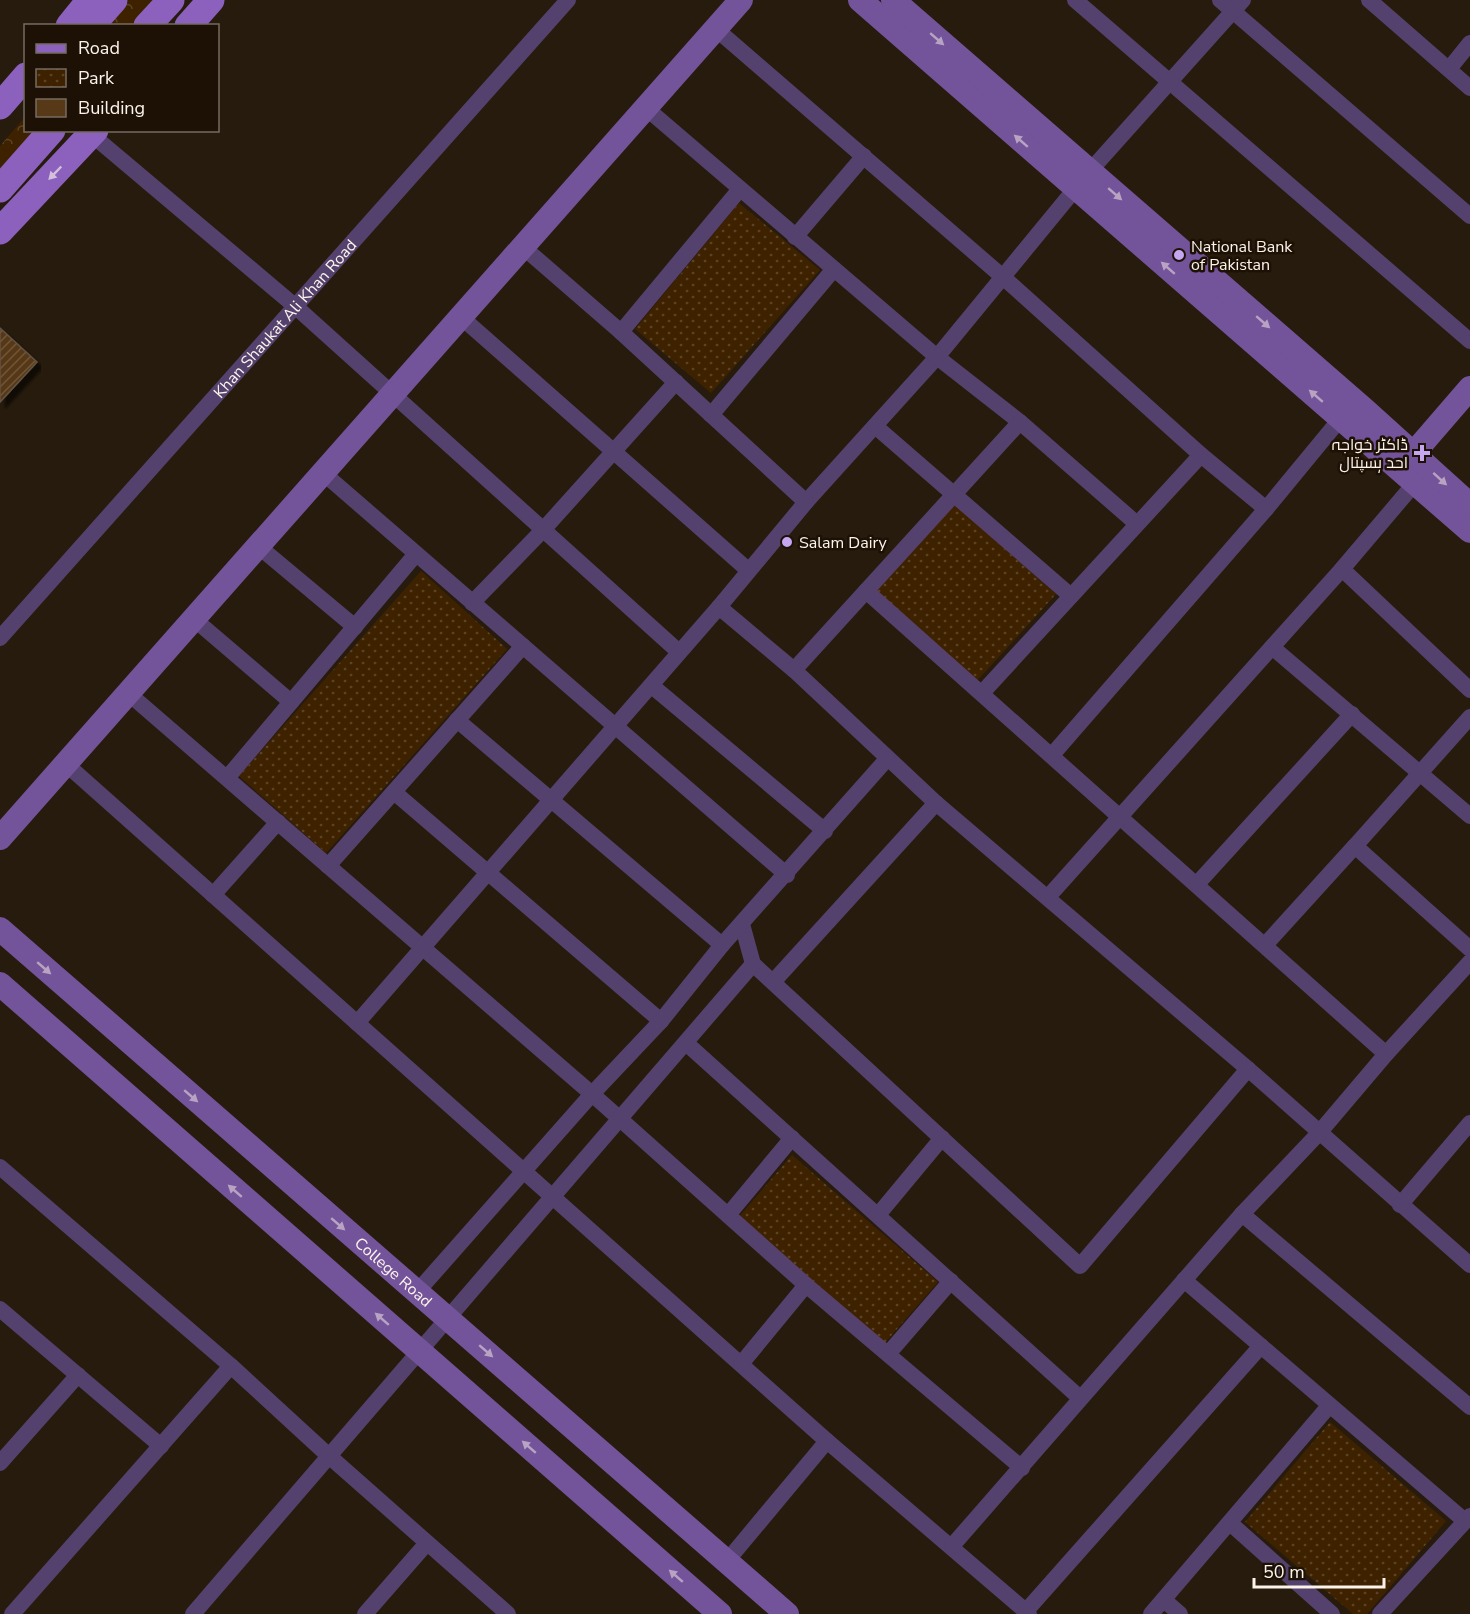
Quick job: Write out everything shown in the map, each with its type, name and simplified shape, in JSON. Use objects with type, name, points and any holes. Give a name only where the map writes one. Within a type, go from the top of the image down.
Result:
[{"type":"main road","points":[[71,24],[90,0]]},
{"type":"main road","points":[[93,24],[114,0]]},
{"type":"main road","points":[[149,24],[171,0]]},
{"type":"main road","points":[[190,24],[211,0]]},
{"type":"main road","points":[[0,838],[741,0]]},
{"type":"main road","points":[[860,0],[1083,180],[1413,454],[1470,505]]},
{"type":"main road","points":[[893,0],[1083,180],[1341,418],[1470,531]]},
{"type":"main road","points":[[0,105],[24,78]]},
{"type":"main road","points":[[0,128],[24,101]]},
{"type":"main road","points":[[0,189],[50,132]]},
{"type":"main road","points":[[0,231],[94,133]]},
{"type":"main road","points":[[1413,454],[1470,388]]},
{"type":"main road","name":"College Road","points":[[0,929],[787,1614]]},
{"type":"main road","points":[[0,984],[720,1614]]},
{"type":"street","name":"Khan Shaukat Ali Khan Road","points":[[0,638],[568,0]]},
{"type":"street","points":[[1075,0],[1470,341]]},
{"type":"street","points":[[1369,0],[1470,88]]},
{"type":"street","points":[[357,1023],[652,686],[806,502],[937,357],[1232,4],[1470,216]]},
{"type":"street","points":[[716,29],[1004,278],[1201,455],[1266,509]]},
{"type":"street","points":[[1449,69],[1470,43]]},
{"type":"street","points":[[646,108],[937,357],[1020,422],[1137,524]]},
{"type":"street","points":[[94,133],[296,307],[391,395],[679,652]]},
{"type":"street","points":[[795,237],[864,156]]},
{"type":"street","points":[[621,332],[740,189]]},
{"type":"street","points":[[523,247],[621,332],[806,502]]},
{"type":"street","points":[[711,415],[834,269]]},
{"type":"street","points":[[461,317],[616,450],[748,570]]},
{"type":"street","points":[[472,603],[543,530],[676,382]]},
{"type":"street","points":[[1052,755],[1266,509],[1341,418]]},
{"type":"street","points":[[794,670],[1020,422]]},
{"type":"street","points":[[875,426],[952,496],[1071,596]]},
{"type":"street","points":[[982,693],[1201,455]]},
{"type":"street","points":[[322,472],[787,875]]},
{"type":"street","points":[[1048,897],[1342,569],[1415,483]]},
{"type":"street","points":[[258,546],[355,627]]},
{"type":"street","points":[[227,778],[416,554]]},
{"type":"street","points":[[1342,569],[1470,690]]},
{"type":"street","points":[[866,591],[1386,1054]]},
{"type":"street","points":[[719,607],[794,670],[887,759],[936,802],[1248,1070],[1470,1265]]},
{"type":"street","points":[[194,619],[291,702]]},
{"type":"street","points":[[328,866],[522,646]]},
{"type":"street","points":[[1272,647],[1470,816]]},
{"type":"street","points":[[652,686],[825,831]]},
{"type":"street","points":[[128,693],[592,1094],[806,1285],[1022,1468]]},
{"type":"street","points":[[1197,884],[1352,714]]},
{"type":"street","points":[[1265,945],[1470,717]]},
{"type":"street","points":[[457,720],[722,945]]},
{"type":"street","points":[[417,1292],[592,1094],[661,1021],[722,945],[787,875],[887,759]]},
{"type":"street","points":[[66,764],[827,1441],[952,1546],[1027,1613],[1261,1346]]},
{"type":"street","points":[[394,792],[661,1021]]},
{"type":"street","points":[[773,982],[936,802]]},
{"type":"street","points":[[213,895],[278,822]]},
{"type":"street","points":[[1355,846],[1470,949]]},
{"type":"street","points":[[742,924],[753,964],[1080,1266],[1248,1070]]},
{"type":"street","points":[[952,1546],[1242,1214],[1319,1133],[1386,1054],[1470,962]]},
{"type":"street","points":[[193,1614],[753,964]]},
{"type":"street","points":[[686,1043],[1080,1398]]},
{"type":"street","points":[[1400,1205],[1470,1123]]},
{"type":"street","points":[[728,1215],[792,1138]]},
{"type":"street","points":[[878,1215],[942,1138]]},
{"type":"street","points":[[0,1167],[231,1366],[508,1614]]},
{"type":"street","points":[[1242,1214],[1470,1407]]},
{"type":"street","points":[[1184,1280],[1329,1406],[1468,1518],[1380,1614]]},
{"type":"street","points":[[888,1354],[951,1281]]},
{"type":"street","points":[[741,1364],[806,1285]]},
{"type":"street","points":[[0,1309],[161,1446]]},
{"type":"street","points":[[12,1614],[231,1366]]},
{"type":"street","points":[[0,1463],[6,1443],[78,1375]]},
{"type":"street","points":[[1151,1614],[1329,1406]]},
{"type":"street","points":[[727,1561],[827,1441]]},
{"type":"street","points":[[1230,1523],[1332,1614]]},
{"type":"street","points":[[365,1614],[427,1543]]},
{"type":"street","points":[[1164,1600],[1180,1614]]},
{"type":"green space","points":[[129,0],[166,0],[144,24],[109,24]]},
{"type":"green space","points":[[24,118],[24,132],[49,132],[0,187],[0,146]]},
{"type":"green space","points":[[739,203],[820,270],[711,393],[635,329]]},
{"type":"green space","points":[[951,502],[1056,594],[974,684],[873,591]]},
{"type":"green space","points":[[421,571],[507,649],[326,853],[239,776]]},
{"type":"green space","points":[[792,1155],[938,1282],[883,1345],[738,1218]]},
{"type":"green space","points":[[1330,1422],[1446,1521],[1367,1614],[1353,1614],[1245,1522]]},
{"type":"building","points":[[0,328],[37,362],[0,402]]},
{"type":"place","name":"National Bank of Pakistan","points":[[1179,255]]},
{"type":"place","name":"ڈاکٹر خواجہ احد ہسپتال","points":[[1422,453]]},
{"type":"place","name":"Salam Dairy","points":[[787,542]]}]
